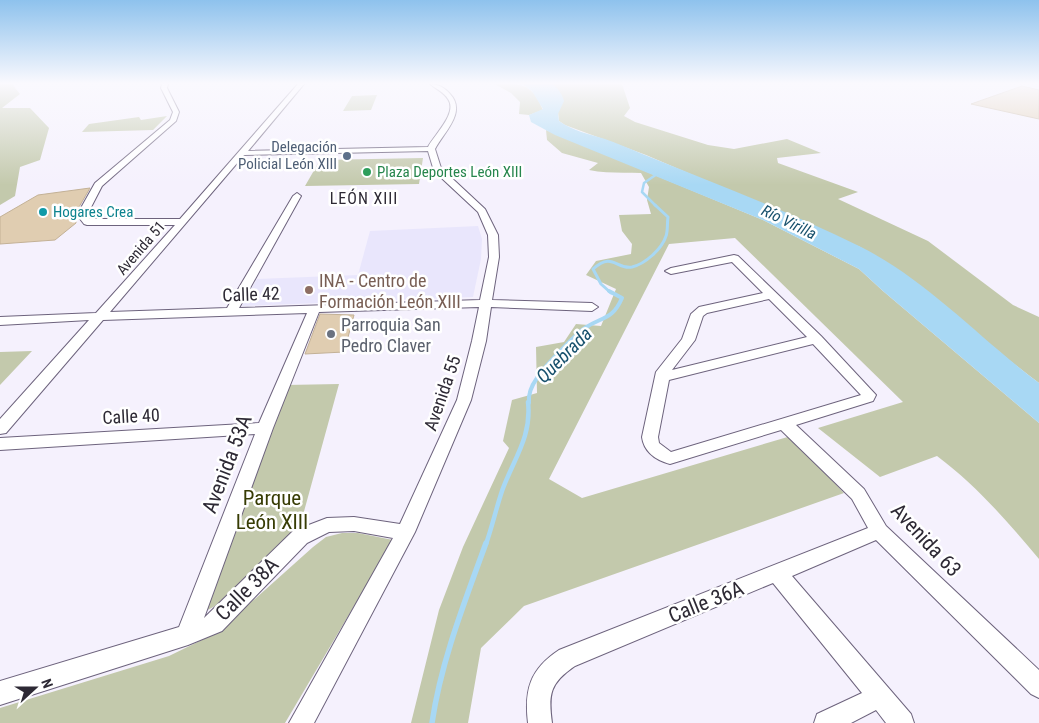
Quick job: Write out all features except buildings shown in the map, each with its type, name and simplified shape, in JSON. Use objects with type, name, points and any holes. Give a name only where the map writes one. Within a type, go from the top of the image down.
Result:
[{"type":"street","points":[[174,118],[162,131],[130,155],[98,185],[82,215],[87,222],[183,222]]},
{"type":"street","name":"Avenida 51","points":[[0,429],[183,222],[272,118]]},
{"type":"street","points":[[242,153],[431,149],[436,138],[453,118]]},
{"type":"street","name":"Avenida 55","points":[[301,723],[406,532],[464,400],[479,341],[494,257],[493,235],[482,211],[437,169],[431,149]]},
{"type":"street","points":[[231,312],[297,196]]},
{"type":"street","points":[[671,271],[734,259],[772,295],[869,394],[868,398],[674,457],[666,456],[654,448],[650,440],[661,376],[688,340],[697,314],[703,310],[772,295]]},
{"type":"street","name":"Calle 42","points":[[0,321],[486,303],[592,307]]},
{"type":"street","name":"Avenida 53A","points":[[188,635],[265,428],[314,310]]},
{"type":"street","points":[[661,376],[816,339]]},
{"type":"street","name":"Avenida 63","points":[[784,423],[858,494],[880,532],[1039,686]]},
{"type":"street","name":"Calle 40","points":[[0,444],[265,428]]},
{"type":"street","name":"Calle 38A","points":[[0,693],[188,635],[214,624],[300,537],[327,525],[354,524],[406,532]]},
{"type":"street","name":"Calle 36A","points":[[540,723],[538,705],[541,684],[552,669],[568,658],[880,532]]},
{"type":"street","points":[[778,573],[902,723]]},
{"type":"street","points":[[826,723],[880,696]]},
{"type":"shaded area","points":[[478,226],[482,239],[481,259],[473,297],[242,306],[257,279],[358,275],[370,231]]},
{"type":"green space","points":[[0,118],[39,118],[49,128],[40,160],[20,167],[15,196],[0,205]]},
{"type":"green space","points":[[134,118],[139,118],[141,120],[165,118],[153,130],[82,132],[89,124]]},
{"type":"green space","points":[[559,118],[627,118],[635,122],[708,145],[734,149],[787,139],[821,153],[777,158],[778,163],[858,192],[838,199],[928,241],[1013,305],[1039,317],[1039,383],[930,294],[860,247],[646,155],[565,125],[559,121]]},
{"type":"green space","points":[[546,130],[763,220],[859,269],[1039,423],[1039,559],[979,492],[937,456],[880,477],[818,428],[903,402],[735,238],[669,244],[549,479],[582,498],[791,436],[844,493],[524,606],[481,648],[468,723],[411,723],[439,610],[463,547],[509,448],[503,441],[512,400],[537,393],[536,347],[564,342],[576,324],[601,326],[616,289],[586,275],[596,261],[631,254],[632,244],[622,231],[619,215],[651,214],[647,200],[649,187],[641,173],[589,170],[598,163],[562,153],[547,140]]},
{"type":"green space","name":"Plaza Deportes León XIII","points":[[423,158],[419,184],[305,186],[320,160]]},
{"type":"green space","points":[[32,351],[0,385],[0,352]]},
{"type":"green space","name":"Parque León XIII","points":[[339,384],[300,526],[232,597],[202,613],[286,385]]},
{"type":"green space","points":[[342,533],[358,533],[393,540],[285,723],[0,723],[0,708],[169,656],[210,636],[313,547],[326,537]]},
{"type":"water","name":"Río Virilla","points":[[530,118],[559,118],[559,121],[581,132],[618,144],[778,209],[832,233],[884,260],[930,292],[1039,383],[1039,423],[859,269],[763,220],[555,135],[531,122]]},
{"type":"waterway","name":"Quebrada","points":[[655,205],[642,192],[644,183],[657,174]]},
{"type":"waterway","name":"Quebrada","points":[[611,293],[601,284],[593,269],[600,264],[610,261],[622,266],[632,267],[642,263],[657,251],[666,236],[668,217],[655,205]]},
{"type":"waterway","name":"Quebrada","points":[[529,403],[530,393],[534,384],[552,360],[581,331],[614,311],[622,298],[609,291]]},
{"type":"waterway","name":"Quebrada","points":[[486,544],[506,480],[521,448],[527,426],[528,402]]},
{"type":"waterway","name":"Quebrada","points":[[432,723],[441,677],[462,609],[486,543]]},
{"type":"place","name":"Delegación Policial León XIII","points":[[347,156]]},
{"type":"place","name":"Plaza Deportes León XIII","points":[[367,172]]},
{"type":"place","name":"Hogares Crea","points":[[43,212]]},
{"type":"place","name":"INA - Centro de Formación León XIII","points":[[309,290]]},
{"type":"place","name":"Parroquia San Pedro Claver","points":[[331,334]]},
{"type":"district","name":"LEÓN XIII","points":[[364,198]]}]
